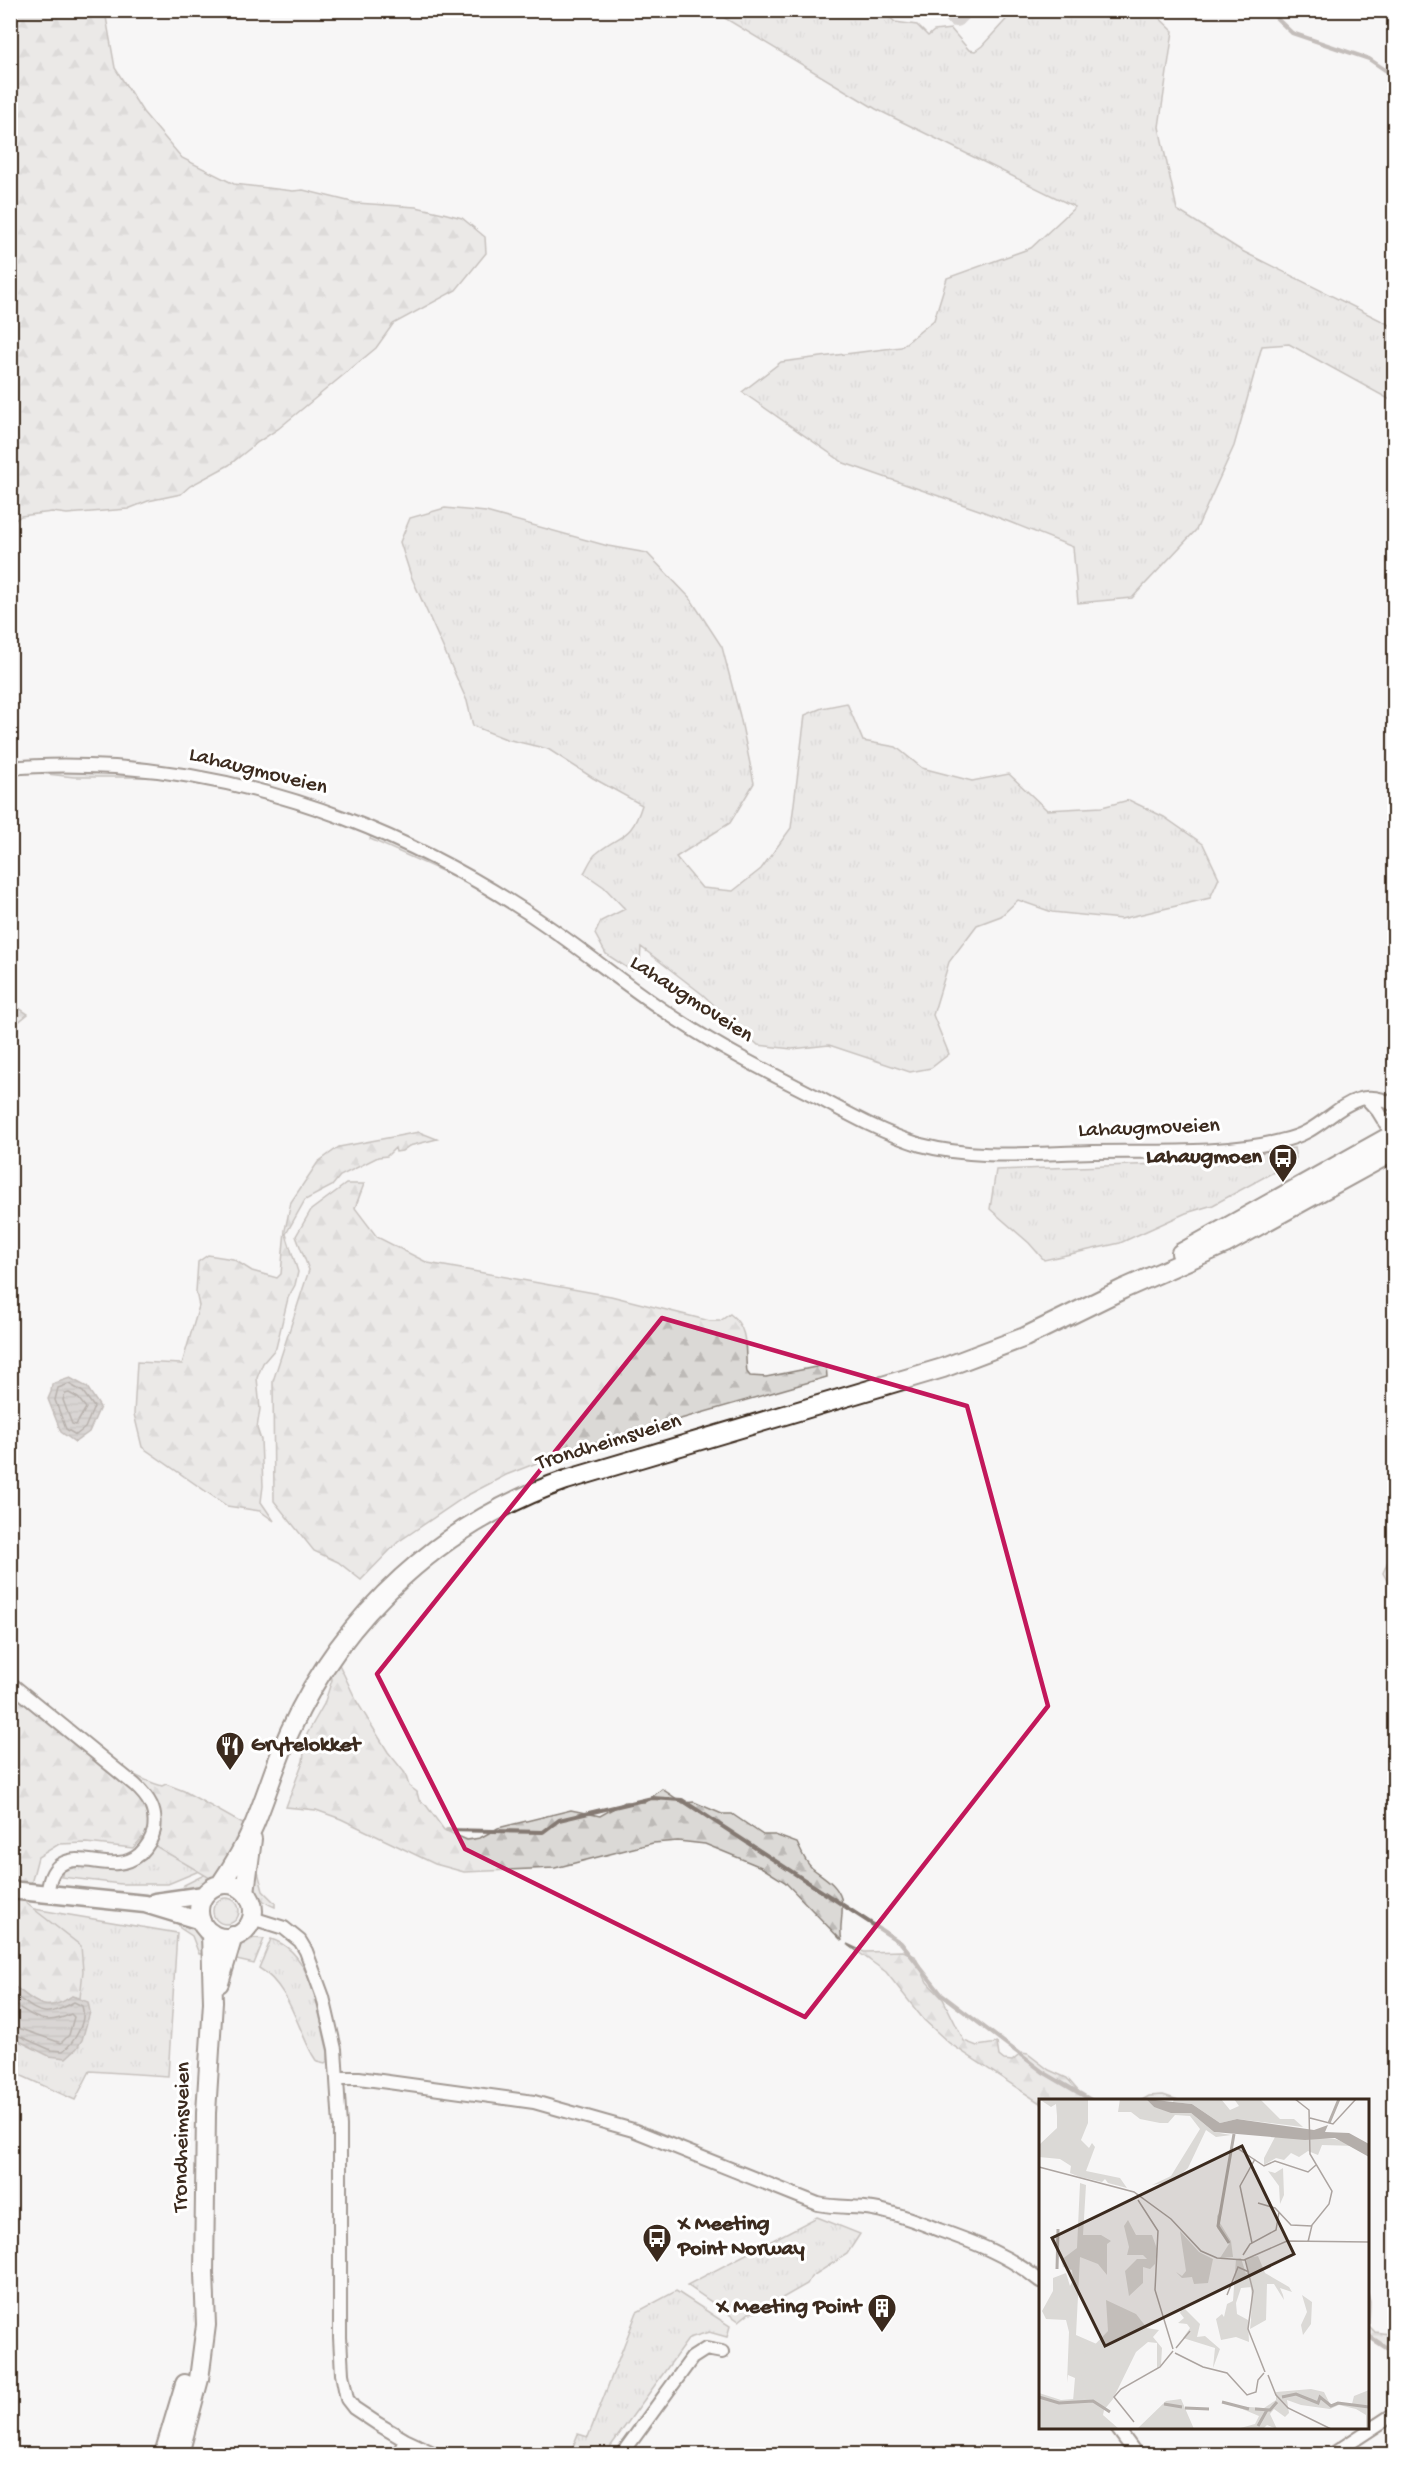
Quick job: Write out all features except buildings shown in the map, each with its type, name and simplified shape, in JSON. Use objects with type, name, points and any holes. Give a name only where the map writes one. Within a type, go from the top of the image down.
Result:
[{"type":"main road","name":"Trondheimsveien","points":[[220,1885],[254,1826],[289,1732],[334,1653],[361,1620],[403,1577],[470,1524],[522,1496],[586,1473],[980,1355],[1054,1324],[1123,1289],[1172,1258],[1394,1139]]},
{"type":"main road","name":"Trondheimsveien","points":[[245,1892],[254,1826]]},
{"type":"main road","points":[[10,1890],[145,1904],[204,1895],[220,1885],[231,1884],[245,1892],[252,1904],[252,1918],[243,1932],[221,1937],[206,1927],[145,1904]]},
{"type":"main road","points":[[204,1895],[200,1907],[206,1927]]},
{"type":"main road","name":"Trondheimsveien","points":[[179,2454],[192,2412],[206,2325],[204,2273],[206,2113],[213,2002],[206,1927]]},
{"type":"main road","name":"Trondheimsveien","points":[[213,2002],[232,1936]]},
{"type":"main road","name":"Trondheimsveien","points":[[164,2454],[184,2392],[204,2273]]},
{"type":"street","name":"Lahaugmoveien","points":[[10,768],[72,765],[176,773],[266,793],[362,824],[448,865],[516,905],[660,1008],[732,1053],[880,1130],[936,1148],[957,1153],[1000,1154],[1171,1151],[1257,1146],[1298,1136],[1349,1102],[1366,1098]]},
{"type":"street","points":[[1366,1098],[1380,1099],[1395,1105]]},
{"type":"street","points":[[1366,1098],[1378,1111],[1394,1139]]},
{"type":"street","points":[[10,1683],[135,1785],[153,1809],[153,1834],[150,1843],[138,1855],[124,1863],[75,1861],[63,1864],[51,1876],[47,1894]]},
{"type":"street","points":[[252,1918],[284,1928],[300,1941],[323,1996],[335,2049],[338,2079],[342,2374],[347,2399],[354,2408],[405,2440],[435,2454]]},
{"type":"street","points":[[338,2079],[359,2078],[534,2102],[633,2130],[818,2204],[872,2209],[904,2216],[992,2250],[1022,2266],[1039,2280]]},
{"type":"street","points":[[622,2454],[692,2358],[706,2349],[722,2352]]},
{"type":"street","points":[[1333,2454],[1395,2414]]},
{"type":"street","points":[[1118,2429],[1136,2454]]},
{"type":"street","points":[[399,2454],[405,2440]]},
{"type":"highlighted area","points":[[662,1318],[967,1406],[1048,1706],[805,2017],[465,1849],[377,1674]]},
{"type":"green space","points":[[11,10],[105,11],[115,68],[143,112],[182,158],[234,184],[293,191],[303,190],[356,203],[416,207],[462,218],[485,237],[486,253],[456,290],[393,324],[376,348],[278,429],[229,465],[190,486],[181,494],[148,501],[128,509],[67,514],[52,512],[21,516],[11,523]]},
{"type":"green space","points":[[713,11],[884,12],[895,22],[917,25],[928,36],[934,31],[951,29],[969,50],[975,51],[1014,11],[1152,11],[1173,31],[1159,127],[1177,210],[1242,251],[1394,327],[1394,402],[1289,344],[1262,346],[1234,446],[1196,530],[1132,598],[1078,603],[1073,547],[979,510],[844,463],[742,392],[781,362],[901,347],[934,320],[947,278],[1031,248],[1075,207],[876,109]]},
{"type":"green space","points":[[445,508],[486,512],[608,546],[647,553],[690,598],[722,647],[754,783],[730,823],[676,857],[702,888],[733,891],[761,869],[791,828],[805,715],[822,708],[847,703],[863,741],[896,747],[922,768],[972,781],[1009,774],[1047,810],[1102,807],[1129,800],[1164,817],[1203,844],[1219,878],[1210,898],[1121,919],[1052,912],[1018,900],[1001,916],[977,925],[949,962],[933,1015],[949,1054],[931,1068],[910,1072],[829,1045],[792,1049],[758,1045],[702,994],[641,947],[640,962],[632,971],[606,954],[595,934],[601,921],[625,909],[604,887],[584,873],[595,855],[630,830],[642,805],[593,778],[548,749],[506,739],[473,726],[467,701],[411,576],[400,542],[410,518]]},
{"type":"green space","points":[[10,761],[153,769],[310,805],[466,873],[464,881],[370,839],[371,837],[350,824],[304,806],[178,777],[74,777],[11,770]]},
{"type":"green space","points":[[11,1003],[28,1014],[11,1028]]},
{"type":"green space","points":[[419,1132],[437,1139],[409,1146],[402,1151],[396,1152],[395,1148],[387,1156],[378,1157],[340,1176],[332,1186],[305,1200],[286,1234],[298,1272],[295,1285],[288,1298],[276,1348],[263,1363],[257,1378],[260,1409],[257,1428],[261,1440],[263,1486],[261,1502],[274,1521],[260,1511],[227,1506],[142,1447],[134,1414],[137,1362],[182,1364],[199,1306],[196,1292],[198,1262],[208,1255],[233,1259],[252,1271],[277,1278],[281,1274],[285,1230],[291,1202],[318,1162],[339,1147]]},
{"type":"green space","points":[[1294,1148],[1296,1158],[1213,1205],[1186,1213],[1120,1243],[1044,1260],[1029,1243],[990,1209],[996,1170],[1159,1164]]},
{"type":"green space","points":[[346,1184],[364,1184],[355,1208],[377,1237],[428,1263],[611,1296],[710,1321],[720,1321],[730,1314],[741,1326],[745,1340],[747,1372],[750,1376],[766,1377],[826,1365],[827,1377],[562,1453],[506,1475],[466,1496],[398,1542],[361,1580],[338,1562],[314,1551],[274,1501],[273,1381],[309,1270],[296,1236],[311,1210]]},
{"type":"green space","points":[[1394,1547],[1394,1594],[1383,1573]]},
{"type":"green space","points":[[329,1655],[336,1658],[357,1702],[388,1752],[405,1773],[409,1786],[417,1792],[419,1800],[426,1805],[444,1830],[467,1840],[480,1838],[498,1828],[571,1810],[600,1816],[625,1802],[645,1802],[662,1789],[683,1803],[694,1802],[722,1814],[732,1814],[763,1835],[775,1835],[797,1843],[810,1866],[829,1881],[839,1893],[842,1904],[842,1941],[785,1882],[761,1867],[705,1844],[678,1841],[653,1843],[555,1868],[464,1872],[435,1864],[341,1819],[316,1810],[286,1807],[303,1761],[304,1753],[298,1750],[324,1704],[332,1680]]},
{"type":"green space","points":[[10,1674],[63,1724],[117,1765],[147,1781],[162,1786],[166,1784],[184,1791],[250,1828],[225,1887],[142,1838],[133,1848],[86,1843],[59,1844],[38,1857],[26,1903],[81,1946],[83,1971],[80,1998],[72,1996],[54,2005],[33,2001],[11,1984]]},
{"type":"green space","points":[[156,1838],[199,1871],[168,1884],[121,1884],[61,1877],[65,1870],[77,1867],[118,1868]]},
{"type":"green space","points":[[255,1870],[258,1872],[263,1891],[275,1903],[275,1907],[260,1897],[255,1883]]},
{"type":"green space","points":[[208,1873],[216,1873],[200,1886],[181,1893],[184,1885]]},
{"type":"green space","points":[[226,1898],[235,1902],[239,1911],[235,1920],[226,1924],[217,1920],[213,1911],[217,1902]]},
{"type":"green space","points":[[10,1905],[177,1933],[168,2076],[90,2071],[75,2100],[11,2071]]},
{"type":"green space","points":[[177,1921],[189,1925],[197,1933],[205,1954],[199,1954],[192,1936],[180,1928]]},
{"type":"green space","points":[[254,1938],[264,1939],[254,1964],[232,1959],[241,1945]]},
{"type":"green space","points":[[271,1939],[285,1946],[297,1957],[312,1987],[328,2052],[325,2064],[317,2062],[312,2054],[285,1995],[269,1975],[259,1968]]},
{"type":"green space","points":[[847,1944],[864,1952],[903,1951],[915,1956],[927,1982],[943,1999],[964,2041],[977,2046],[997,2043],[999,2056],[1004,2060],[1012,2061],[1022,2053],[1028,2054],[1049,2070],[1067,2078],[1085,2099],[1039,2099],[1039,2102],[949,2043],[924,2020],[886,1972]]},
{"type":"green space","points":[[1163,2095],[1175,2099],[1144,2099],[1149,2096]]},
{"type":"green space","points":[[817,2217],[860,2234],[847,2254],[811,2277],[807,2284],[758,2312],[749,2313],[739,2321],[687,2285]]},
{"type":"green space","points":[[676,2291],[730,2326],[727,2337],[709,2332],[689,2338],[605,2454],[570,2454],[578,2434],[588,2437],[637,2312]]},
{"type":"green space","points":[[1369,2326],[1375,2332],[1394,2335],[1391,2349],[1369,2335]]},
{"type":"water","points":[[70,1378],[87,1387],[100,1407],[89,1432],[75,1442],[61,1432],[48,1399],[52,1384]]},
{"type":"water","points":[[11,1984],[40,2004],[54,2005],[72,1996],[88,2002],[90,2012],[82,2040],[66,2058],[49,2056],[11,2037]]},
{"type":"waterway","points":[[956,16],[962,10]]},
{"type":"waterway","points":[[1268,10],[1292,33],[1369,59],[1394,76]]},
{"type":"waterway","points":[[447,1830],[543,1832],[559,1820],[652,1798],[682,1800],[901,1943],[942,1995],[1043,2072],[1089,2099]]},
{"type":"waterway","points":[[1369,2337],[1394,2353]]},
{"type":"place","name":"Lahaugmoen","points":[[1283,1184]]},
{"type":"place","name":"Grytelokket","points":[[230,1772]]},
{"type":"place","name":"X Meeting Point Norway","points":[[657,2264]]},
{"type":"place","name":"X Meeting Point","points":[[882,2334]]}]
